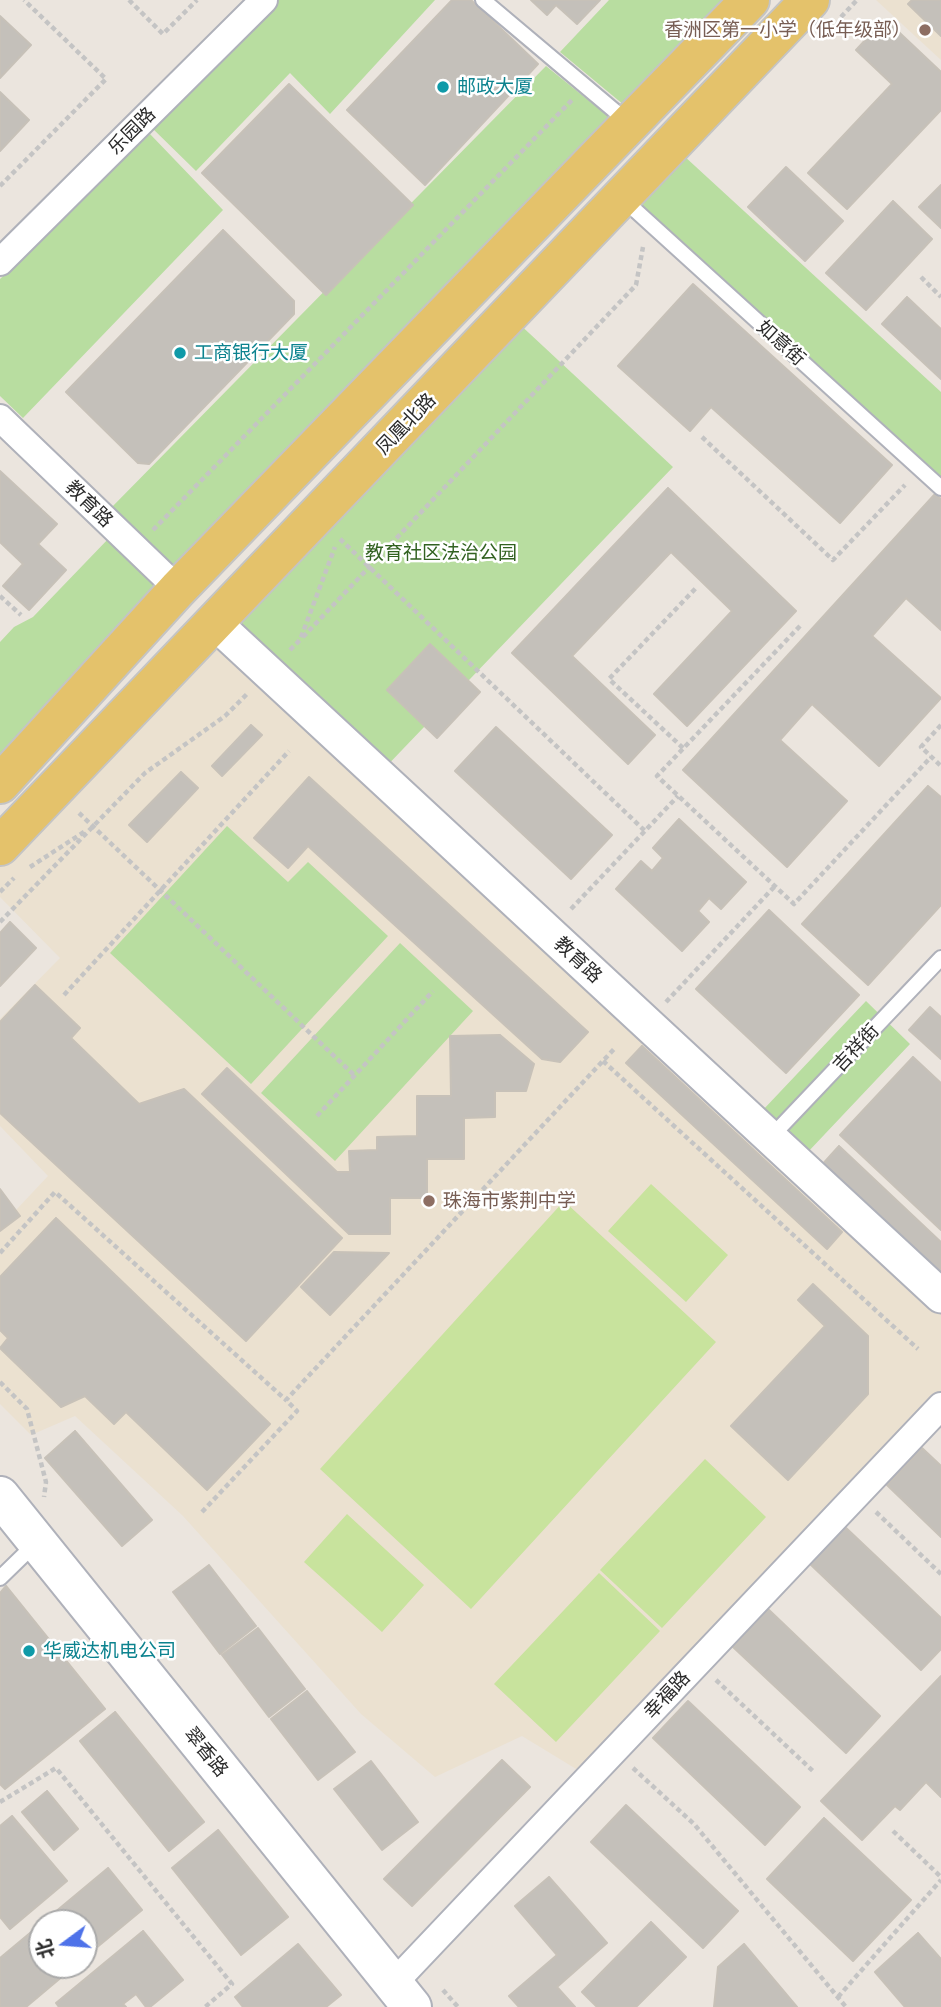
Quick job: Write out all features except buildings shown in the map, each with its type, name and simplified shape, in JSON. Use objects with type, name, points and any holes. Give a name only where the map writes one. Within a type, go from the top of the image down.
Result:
[{"type":"main road","points":[[0,784],[178,589],[750,0]]},
{"type":"main road","name":"凤凰北路","points":[[14,864],[53,788],[215,623],[635,210],[824,10]]},
{"type":"main road","name":"翠香路","points":[[0,1496],[397,1998]]},
{"type":"street","name":"乐园路","points":[[0,262],[264,0]]},
{"type":"street","name":"教育路","points":[[0,418],[178,589]]},
{"type":"street","name":"教育路","points":[[215,623],[941,1296]]},
{"type":"street","name":"幸福路","points":[[397,1998],[614,1751],[941,1406]]},
{"type":"lane","points":[[483,0],[630,124]]},
{"type":"lane","name":"如意街","points":[[635,210],[941,488]]},
{"type":"lane","name":"吉祥街","points":[[771,1138],[941,958]]},
{"type":"lane","points":[[0,1578],[37,1542]]},
{"type":"path","points":[[0,186],[106,79],[24,0]]},
{"type":"path","points":[[129,0],[163,34],[197,0]]},
{"type":"path","points":[[824,10],[857,0]]},
{"type":"path","points":[[135,548],[585,87]]},
{"type":"path","points":[[0,922],[145,773],[225,716],[636,285],[635,210]]},
{"type":"path","points":[[921,277],[941,296]]},
{"type":"path","points":[[702,437],[834,560],[920,469]]},
{"type":"path","points":[[300,640],[339,538],[348,528]]},
{"type":"path","points":[[339,538],[645,831]]},
{"type":"path","points":[[683,748],[609,679],[696,589]]},
{"type":"path","points":[[0,596],[21,615]]},
{"type":"path","points":[[800,626],[657,776],[794,904],[932,757]]},
{"type":"path","points":[[941,725],[921,747],[941,766]]},
{"type":"path","points":[[64,995],[289,751]]},
{"type":"path","points":[[53,788],[354,1075]]},
{"type":"path","points":[[548,932],[678,796]]},
{"type":"path","points":[[0,892],[14,864],[93,826]]},
{"type":"path","points":[[646,1023],[775,886]]},
{"type":"path","points":[[317,1115],[433,991]]},
{"type":"path","points":[[286,1401],[615,1048]]},
{"type":"path","points":[[603,1061],[918,1349]]},
{"type":"path","points":[[0,1253],[55,1192],[297,1411],[202,1512]]},
{"type":"path","points":[[0,1382],[27,1409],[46,1482],[37,1542]]},
{"type":"path","points":[[857,1494],[941,1574]]},
{"type":"path","points":[[698,1663],[815,1773]]},
{"type":"path","points":[[614,1751],[694,1824],[846,2007]]},
{"type":"path","points":[[0,1802],[56,1768],[232,1984],[205,2007]]},
{"type":"path","points":[[838,1997],[941,1879],[893,1830]]},
{"type":"shaded area","name":"香洲区第一小学（低年级部）","points":[[876,0],[941,0],[941,60]]},
{"type":"shaded area","name":"珠海市紫荆中学","points":[[217,631],[941,1301],[941,1402],[586,1775],[522,1736],[435,1777],[361,1714],[183,1516],[75,1416],[31,1435],[0,1404],[0,1227],[48,1176],[0,1126],[0,1019],[60,958],[0,897],[0,853]]},
{"type":"green space","points":[[276,0],[435,0],[330,114],[290,73],[196,171],[150,126]]},
{"type":"green space","points":[[609,0],[737,0],[630,110],[560,52]]},
{"type":"green space","points":[[546,66],[619,125],[178,577],[109,510]]},
{"type":"green space","points":[[150,134],[223,210],[23,418],[0,396],[0,279]]},
{"type":"green space","points":[[683,155],[941,392],[941,477],[638,203]]},
{"type":"green space","name":"教育社区法治公园","points":[[515,320],[673,467],[380,773],[220,625]]},
{"type":"green space","points":[[110,537],[164,590],[0,762],[0,642],[14,627],[33,617]]},
{"type":"green space","points":[[227,826],[288,882],[308,862],[388,936],[251,1084],[110,953]]},
{"type":"green space","points":[[400,943],[473,1011],[335,1161],[261,1093]]},
{"type":"green space","points":[[866,1001],[910,1044],[807,1153],[762,1111]]},
{"type":"green space","points":[[651,1184],[728,1255],[686,1302],[608,1231]]},
{"type":"green space","points":[[564,1201],[716,1342],[471,1609],[320,1469]]},
{"type":"green space","points":[[705,1459],[766,1517],[662,1628],[600,1570]]},
{"type":"green space","points":[[347,1514],[424,1585],[382,1632],[304,1562]]},
{"type":"green space","points":[[599,1573],[660,1631],[556,1742],[494,1684]]},
{"type":"place","name":"香洲区第一小学（低年级部）","points":[[925,30]]},
{"type":"place","name":"邮政大厦","points":[[443,87]]},
{"type":"place","name":"工商银行大厦","points":[[180,353]]},
{"type":"place","name":"珠海市紫荆中学","points":[[429,1201]]},
{"type":"place","name":"华威达机电公司","points":[[29,1651]]}]
